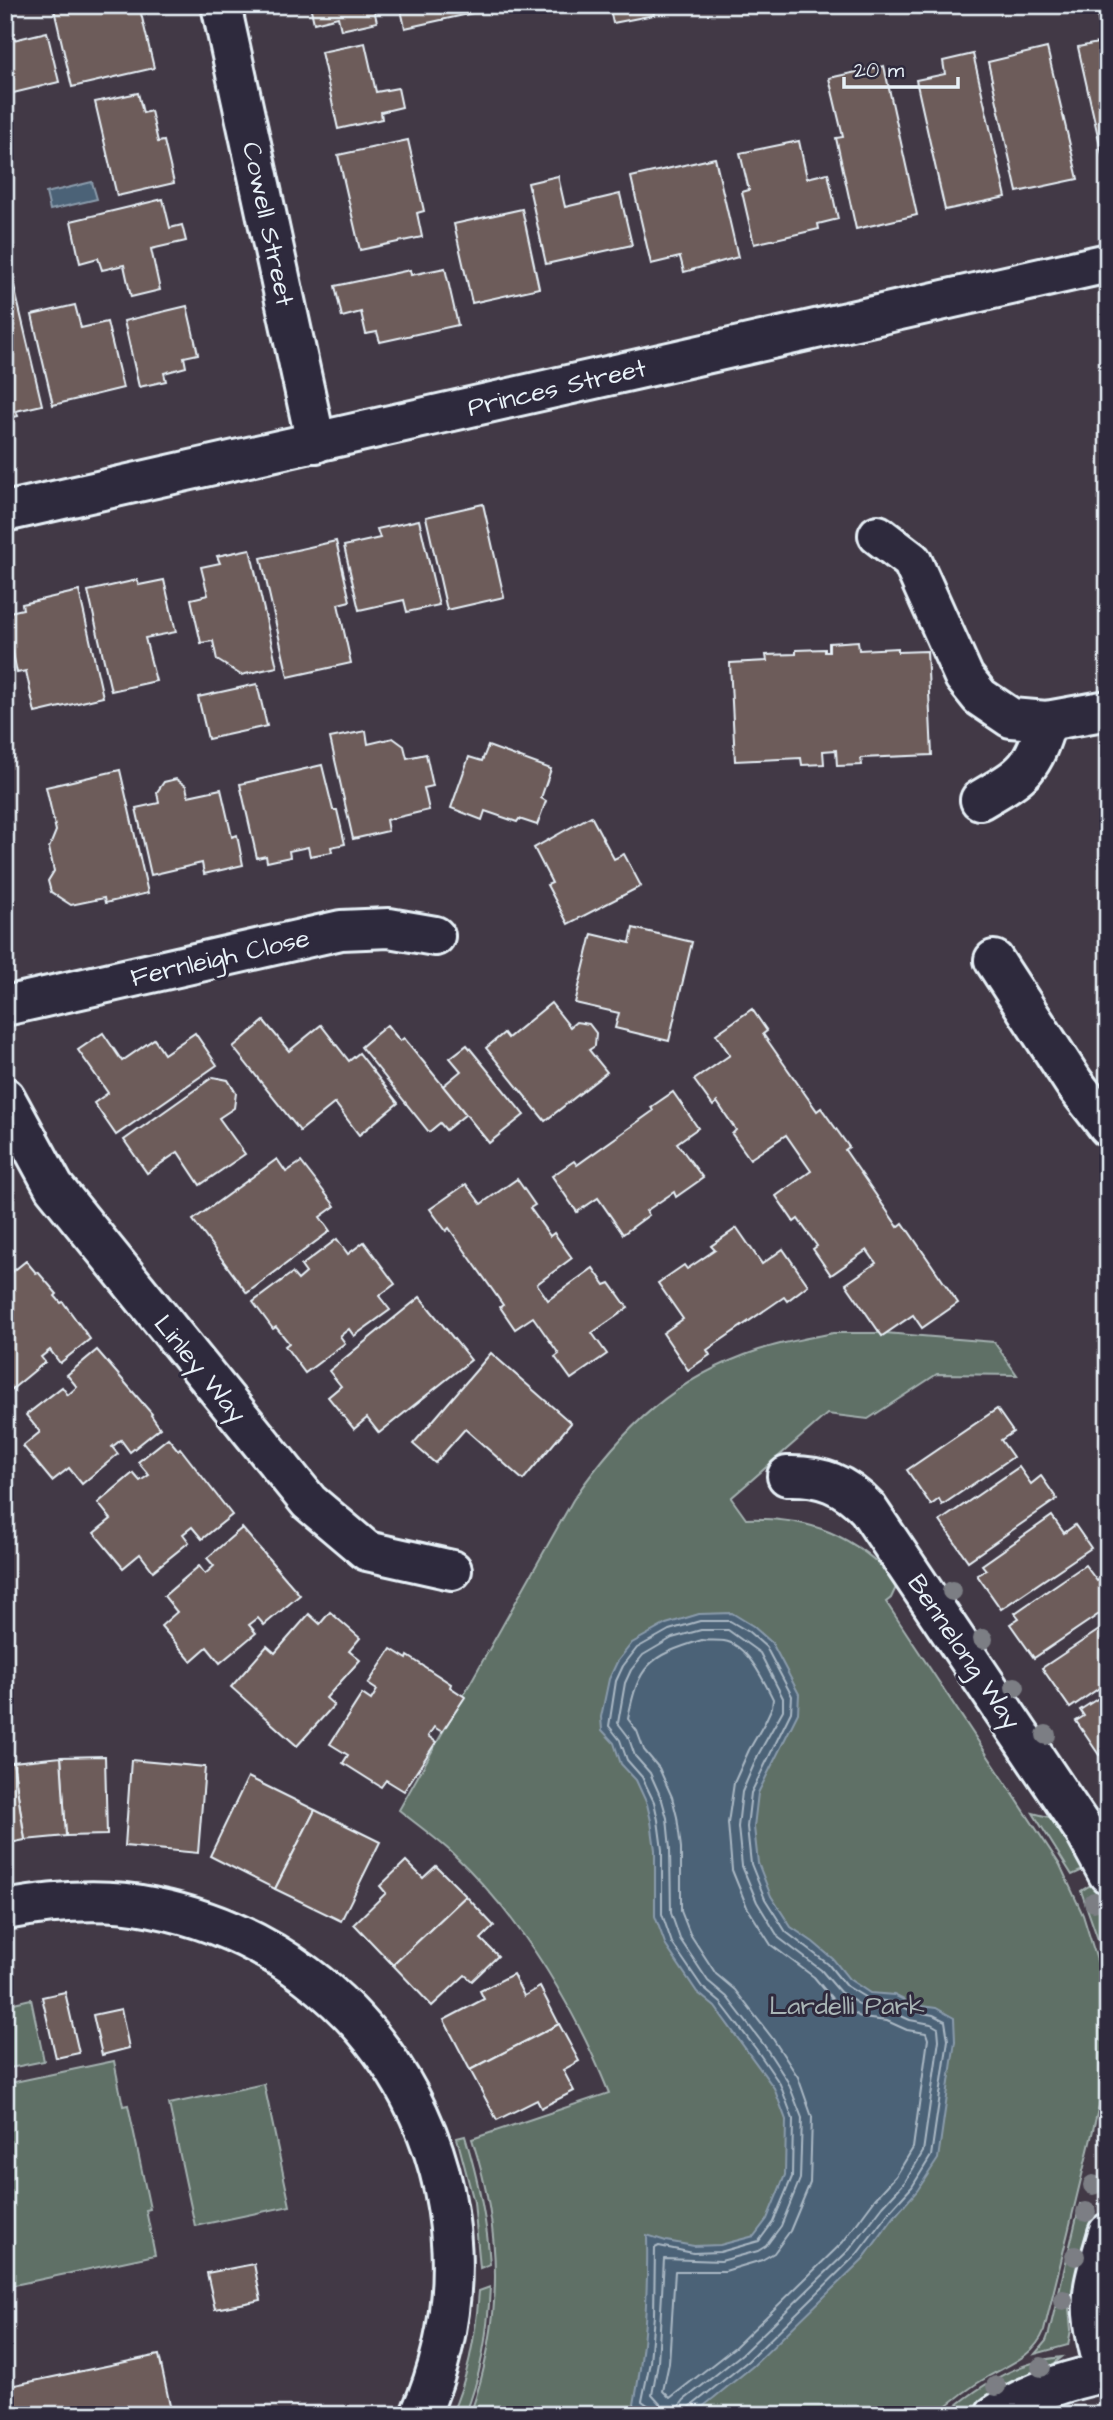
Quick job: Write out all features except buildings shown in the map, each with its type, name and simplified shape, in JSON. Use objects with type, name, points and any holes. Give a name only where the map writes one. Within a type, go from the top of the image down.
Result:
[{"type":"street","name":"Cowell Street","points":[[221,5],[316,443]]},
{"type":"street","name":"Princes Street","points":[[5,512],[1108,263]]},
{"type":"street","points":[[878,536],[912,561],[964,677],[980,696],[1011,718],[1047,721],[1108,710]]},
{"type":"street","points":[[980,800],[1020,776],[1038,752],[1047,721]]},
{"type":"street","name":"Fernleigh Close","points":[[5,1006],[341,930],[388,928],[435,936]]},
{"type":"street","points":[[994,960],[1074,1083],[1108,1127]]},
{"type":"street","name":"Linley Way","points":[[5,1097],[54,1188],[309,1502],[367,1551],[452,1570]]},
{"type":"street","name":"Bennelong Way","points":[[787,1476],[809,1475],[830,1481],[857,1497],[868,1509],[1096,1827],[1108,1874]]},
{"type":"street","points":[[5,1910],[54,1902],[103,1901],[151,1906],[198,1918],[244,1936],[286,1959],[325,1989],[360,2023],[390,2061],[415,2103],[433,2148],[446,2194],[452,2243],[452,2291],[446,2339],[433,2386],[420,2415]]},
{"type":"street","points":[[995,2415],[1041,2390],[1106,2372],[1095,2331],[1093,2302],[1094,2286],[1108,2234]]},
{"type":"green space","name":"Lardelli Park","points":[[833,1333],[885,1333],[994,1342],[1017,1375],[937,1374],[868,1419],[827,1414],[731,1498],[746,1519],[791,1521],[830,1532],[848,1541],[882,1566],[898,1583],[886,1602],[1060,1865],[1083,1915],[1099,1967],[1106,2011],[1107,2054],[1101,2097],[1044,2331],[1028,2353],[975,2385],[936,2415],[470,2415],[489,2346],[495,2277],[489,2209],[472,2139],[609,2093],[579,2026],[522,1932],[475,1876],[449,1850],[399,1810],[573,1500],[611,1450],[653,1408],[702,1375],[759,1350]]},
{"type":"green space","points":[[1033,1813],[1053,1818],[1085,1869],[1072,1875]]},
{"type":"green space","points":[[1094,1883],[1107,1923],[1101,1948],[1081,1891]]},
{"type":"green space","points":[[31,1999],[44,2061],[5,2069],[5,2005]]},
{"type":"green space","points":[[114,2061],[123,2106],[128,2105],[150,2209],[146,2210],[155,2255],[5,2287],[5,2084]]},
{"type":"green space","points":[[264,2084],[290,2206],[195,2226],[169,2104]]},
{"type":"green space","points":[[465,2136],[481,2200],[489,2248],[490,2264],[480,2268],[474,2202],[457,2138]]},
{"type":"green space","points":[[1080,2204],[1094,2208],[1069,2308],[1071,2330],[1068,2345],[1035,2354],[1049,2333]]},
{"type":"green space","points":[[490,2287],[486,2336],[476,2384],[465,2415],[451,2415],[471,2354],[479,2291]]},
{"type":"green space","points":[[1062,2357],[1045,2371],[999,2391],[964,2415],[945,2415],[999,2377],[1030,2364]]},
{"type":"water","points":[[92,182],[97,199],[50,210],[46,193]]},
{"type":"water","points":[[732,1613],[753,1626],[772,1643],[799,1694],[798,1713],[758,1793],[754,1827],[758,1863],[771,1896],[791,1927],[833,1959],[849,1979],[870,1993],[894,1995],[914,2005],[936,2008],[954,2018],[955,2041],[938,2159],[917,2191],[863,2259],[753,2366],[700,2409],[688,2415],[633,2410],[645,2323],[647,2235],[694,2246],[720,2245],[754,2236],[767,2219],[785,2175],[786,2120],[774,2088],[715,2007],[697,1992],[666,1946],[655,1916],[655,1850],[647,1804],[636,1780],[621,1764],[614,1743],[602,1730],[601,1717],[609,1679],[617,1662],[632,1643],[666,1624],[699,1614]]}]
